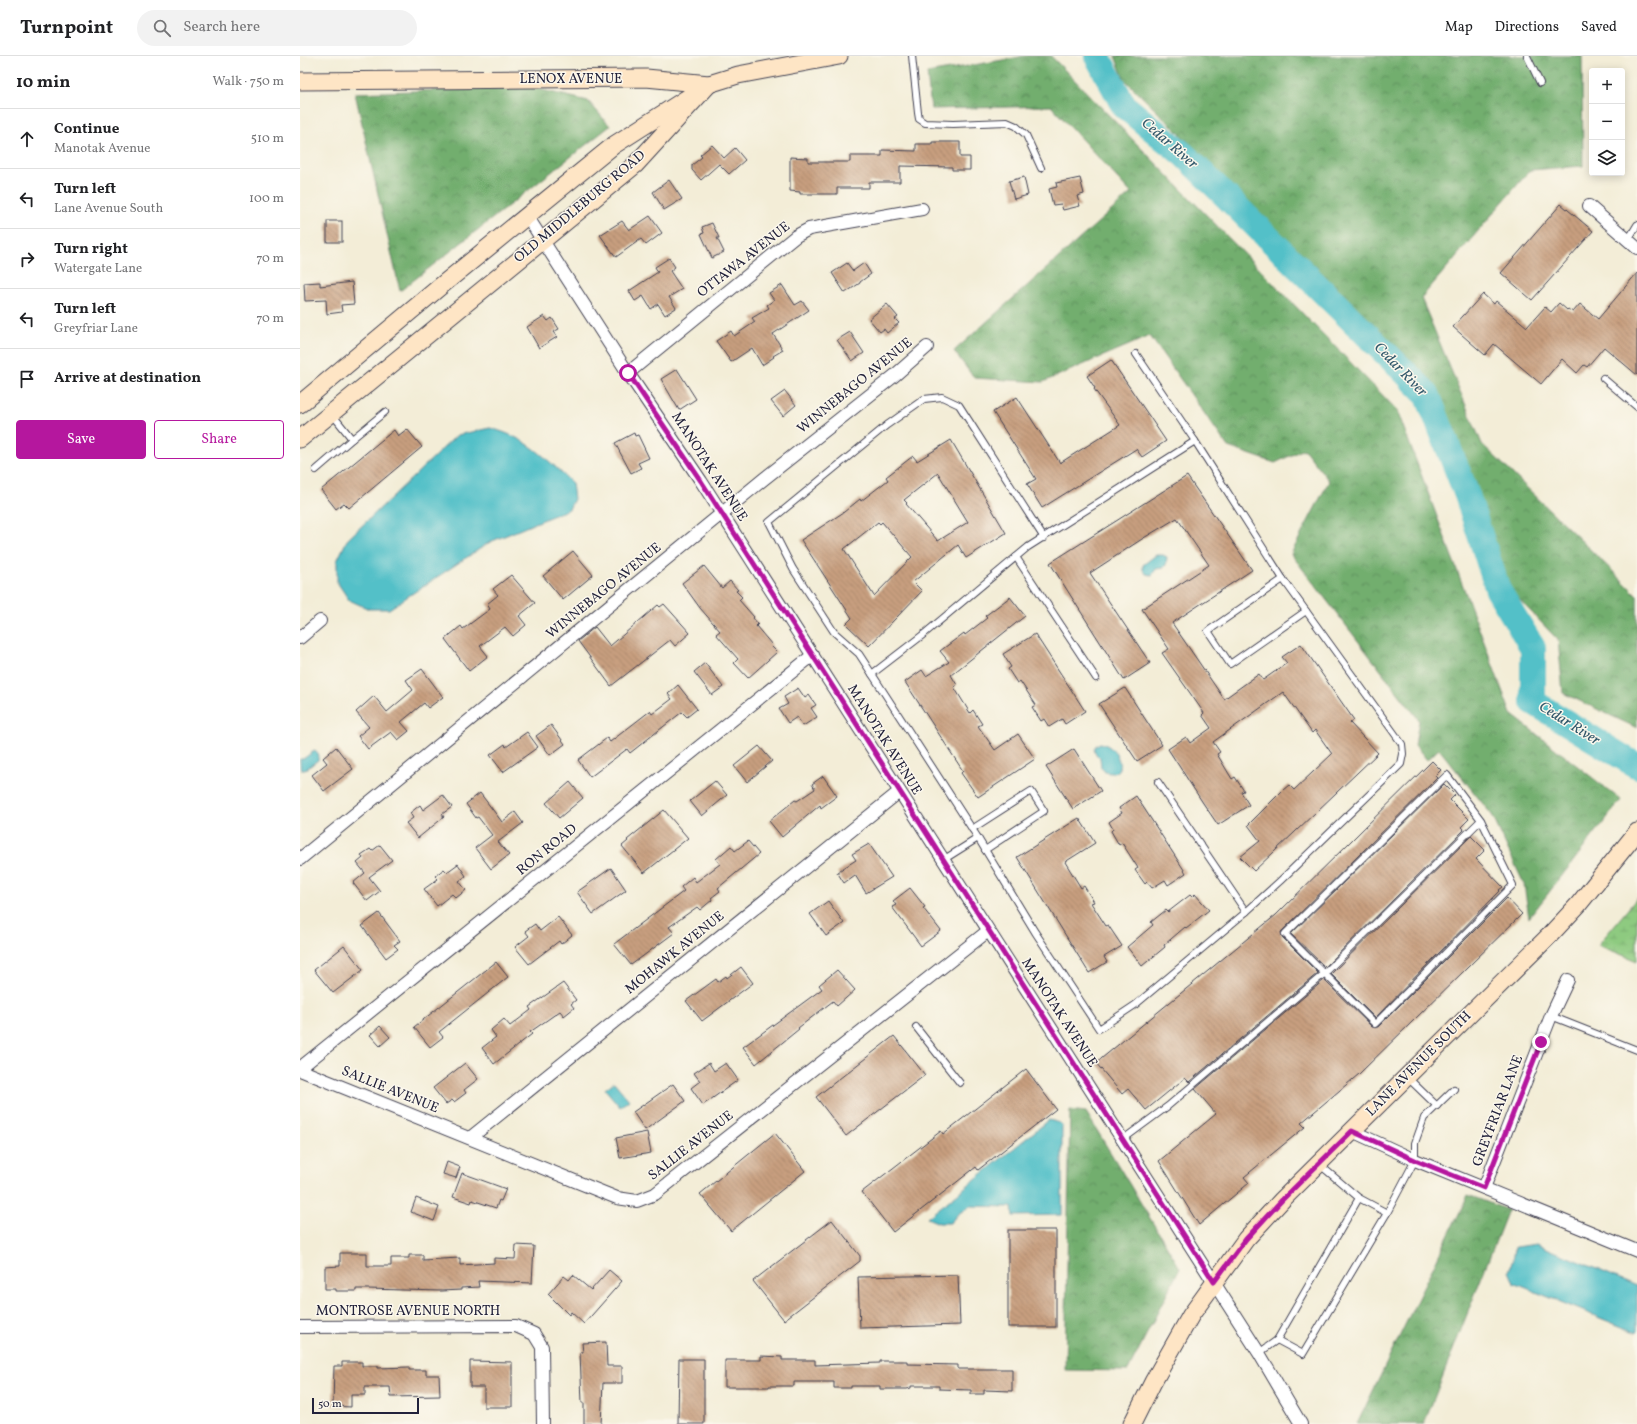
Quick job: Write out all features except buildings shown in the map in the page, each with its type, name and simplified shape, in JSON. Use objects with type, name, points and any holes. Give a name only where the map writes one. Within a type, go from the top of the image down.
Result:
[{"type":"main road","name":"LENOX AVENUE","points":[[300,81],[646,78],[709,84],[738,75],[839,56]]},
{"type":"main road","name":"OLD MIDDLEBURG ROAD","points":[[300,404],[614,145],[709,84]]},
{"type":"main road","name":"OLD MIDDLEBURG ROAD","points":[[304,432],[331,413],[635,165],[709,84]]},
{"type":"main road","name":"LANE AVENUE SOUTH","points":[[1134,1423],[1153,1382],[1191,1316],[1246,1239],[1318,1164],[1550,935],[1578,905],[1637,832]]},
{"type":"street","points":[[1590,206],[1637,248]]},
{"type":"street","name":"OTTAWA AVENUE","points":[[628,373],[796,236],[809,228],[922,209]]},
{"type":"street","name":"MANOTAK AVENUE","points":[[527,216],[813,655],[899,792],[1214,1282],[1259,1353],[1301,1424]]},
{"type":"street","name":"WINNEBAGO AVENUE","points":[[300,859],[722,514],[894,376],[927,347]]},
{"type":"street","points":[[300,638],[320,622]]},
{"type":"street","name":"RON ROAD","points":[[300,1069],[813,655]]},
{"type":"street","name":"MOHAWK AVENUE","points":[[470,1138],[899,792]]},
{"type":"street","name":"SALLIE AVENUE","points":[[300,1069],[617,1198],[637,1201],[655,1194],[988,931]]},
{"type":"street","name":"GREYFRIAR LANE","points":[[1484,1188],[1551,1016],[1568,980]]},
{"type":"street","points":[[1352,1131],[1415,1160],[1637,1251]]},
{"type":"street","name":"MONTROSE AVENUE NORTH","points":[[300,1327],[516,1326],[534,1334],[542,1347],[543,1424]]},
{"type":"lane","points":[[912,56],[918,113],[922,121],[953,124],[1007,122],[1016,126],[1026,135],[1041,168]]},
{"type":"lane","points":[[1527,56],[1540,83]]},
{"type":"lane","points":[[1628,240],[1637,225]]},
{"type":"lane","points":[[1044,538],[959,405],[942,397],[924,400],[887,424],[769,522],[793,569],[834,632],[859,654],[895,713],[972,828],[1035,932],[1099,1029],[1135,1005],[1246,912],[1401,764],[1403,754],[1402,744],[1283,579],[1195,441],[1136,354]]},
{"type":"lane","points":[[1603,378],[1637,406]]},
{"type":"lane","points":[[316,470],[385,412]]},
{"type":"lane","points":[[331,413],[352,439]]},
{"type":"lane","points":[[872,674],[924,634],[1028,547],[1195,441]]},
{"type":"lane","points":[[1016,557],[1096,678]]},
{"type":"lane","points":[[1283,579],[1208,631],[1230,664],[1306,611]]},
{"type":"lane","points":[[1447,775],[1482,820],[1513,884],[1375,1024],[1285,934],[1447,775]]},
{"type":"lane","points":[[1158,782],[1246,912]]},
{"type":"lane","points":[[972,828],[1031,791],[1044,811],[985,850]]},
{"type":"lane","points":[[1122,1140],[1168,1106],[1325,973],[1482,820]]},
{"type":"lane","points":[[943,860],[978,838]]},
{"type":"lane","points":[[1551,1016],[1637,1050]]},
{"type":"lane","points":[[916,1027],[960,1083]]},
{"type":"lane","points":[[1407,1076],[1437,1106]]},
{"type":"lane","points":[[1277,1340],[1303,1354],[1387,1213],[1415,1160],[1415,1143],[1424,1118],[1454,1090]]},
{"type":"lane","points":[[1318,1164],[1358,1198],[1387,1213]]},
{"type":"lane","points":[[1259,1353],[1277,1340],[1358,1198]]},
{"type":"green space","points":[[1026,56],[1051,56],[1397,410],[1511,714],[1621,800],[1529,918],[1524,884],[1492,815],[1439,749],[1427,760],[1415,745],[1419,720],[1291,554],[1329,481],[1304,449],[1275,463],[1228,447],[1150,336],[1043,382],[974,378],[954,351],[1131,193],[1051,106],[931,109],[927,73]]},
{"type":"green space","points":[[1115,56],[1582,56],[1583,166],[1530,170],[1421,298],[1482,444],[1637,595],[1637,728],[1563,693],[1558,640],[1512,592],[1434,383],[1124,79]]},
{"type":"green space","points":[[530,87],[588,101],[610,126],[400,291],[355,93]]},
{"type":"green space","points":[[1637,898],[1637,961],[1598,945]]},
{"type":"green space","points":[[1070,1110],[1086,1112],[1180,1268],[1128,1371],[1065,1370]]},
{"type":"green space","points":[[1468,1195],[1508,1210],[1424,1424],[1357,1424]]},
{"type":"water","points":[[490,428],[515,437],[526,443],[544,457],[572,483],[574,499],[569,509],[490,542],[389,609],[369,609],[349,600],[337,582],[337,561],[347,540],[457,435]]},
{"type":"water","points":[[1156,555],[1163,555],[1167,557],[1166,565],[1163,568],[1156,569],[1152,575],[1146,574],[1143,570],[1143,565]]},
{"type":"water","points":[[1100,743],[1107,745],[1117,755],[1119,766],[1117,771],[1113,773],[1105,772],[1101,767],[1100,758],[1094,750],[1095,746]]},
{"type":"water","points":[[314,751],[318,753],[318,760],[305,770],[301,770],[300,759],[303,759]]},
{"type":"water","points":[[614,1082],[629,1100],[620,1107],[605,1089]]},
{"type":"water","points":[[1049,1120],[1060,1123],[1062,1126],[1062,1215],[1013,1216],[1012,1207],[970,1206],[958,1214],[950,1223],[939,1223],[927,1218]]},
{"type":"water","points":[[1537,1244],[1637,1286],[1637,1333],[1514,1283],[1509,1271],[1514,1256],[1515,1247]]},
{"type":"waterway","name":"Cedar River","points":[[1097,56],[1124,106],[1184,155],[1427,394],[1467,495],[1498,590],[1533,648],[1533,702],[1637,766]]},
{"type":"route","points":[[628,373],[701,481],[1214,1282],[1246,1239],[1282,1200],[1352,1131],[1415,1160],[1484,1188],[1541,1042]]}]
